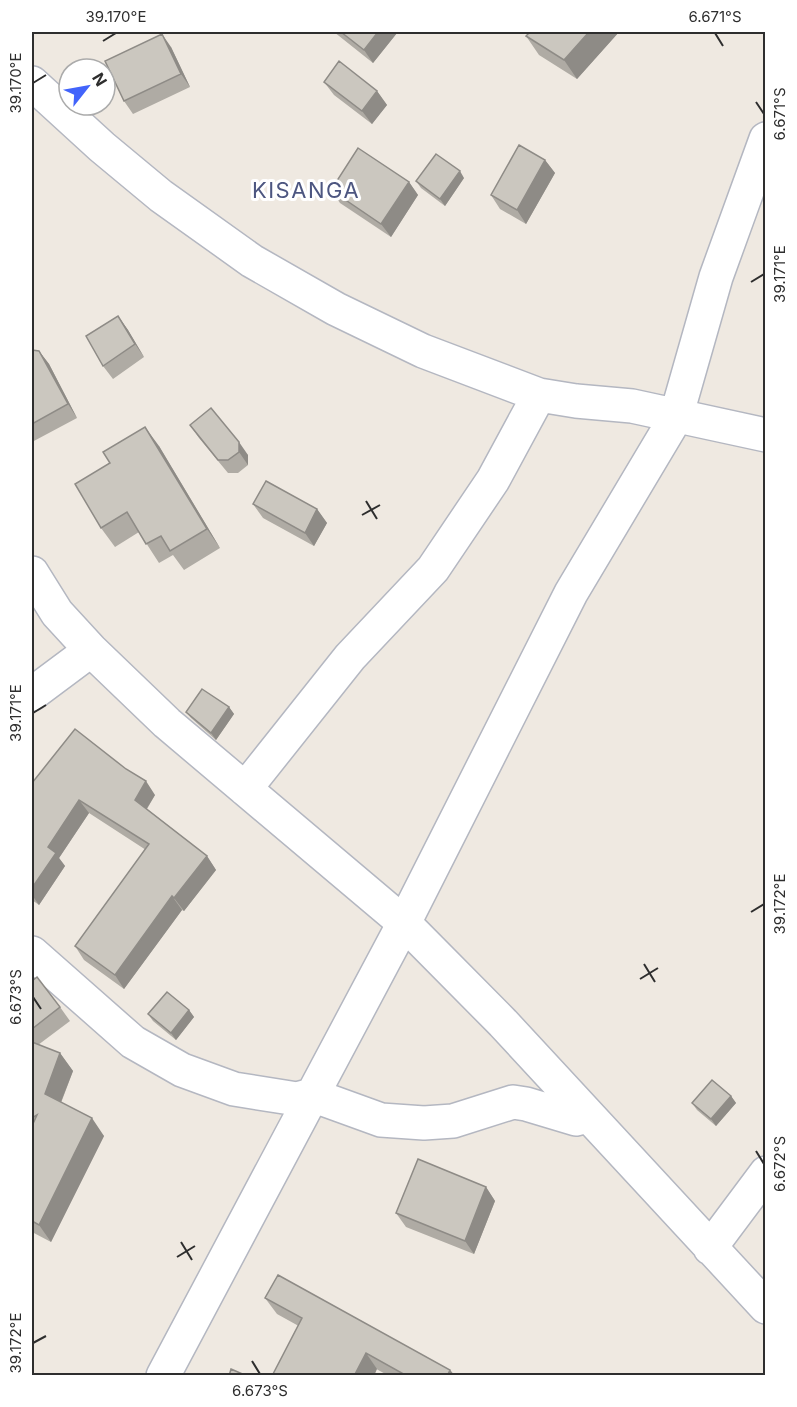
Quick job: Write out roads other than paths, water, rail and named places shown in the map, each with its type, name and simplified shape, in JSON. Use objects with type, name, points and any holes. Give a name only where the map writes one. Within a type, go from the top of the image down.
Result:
[{"type":"street","points":[[32,83],[57,107]]},
{"type":"street","points":[[32,106],[57,112]]},
{"type":"street","points":[[68,117],[161,196],[252,261],[336,309],[423,351],[539,395],[632,406],[765,435]]},
{"type":"street","points":[[163,1376],[404,923],[572,592],[676,417],[716,277],[765,139]]},
{"type":"street","points":[[245,789],[350,657],[433,569],[493,480],[539,395]]},
{"type":"street","points":[[32,573],[57,613],[91,650],[167,723],[404,923],[503,1023],[765,1307]]},
{"type":"street","points":[[32,694],[91,650]]},
{"type":"street","points":[[32,953],[133,1042],[182,1070],[234,1089],[297,1099],[312,1095],[381,1120],[414,1123],[453,1121],[513,1102],[576,1119],[588,1116]]},
{"type":"street","points":[[711,1248],[765,1173]]},
{"type":"district","name":"KISANGA","points":[[306,190]]}]
